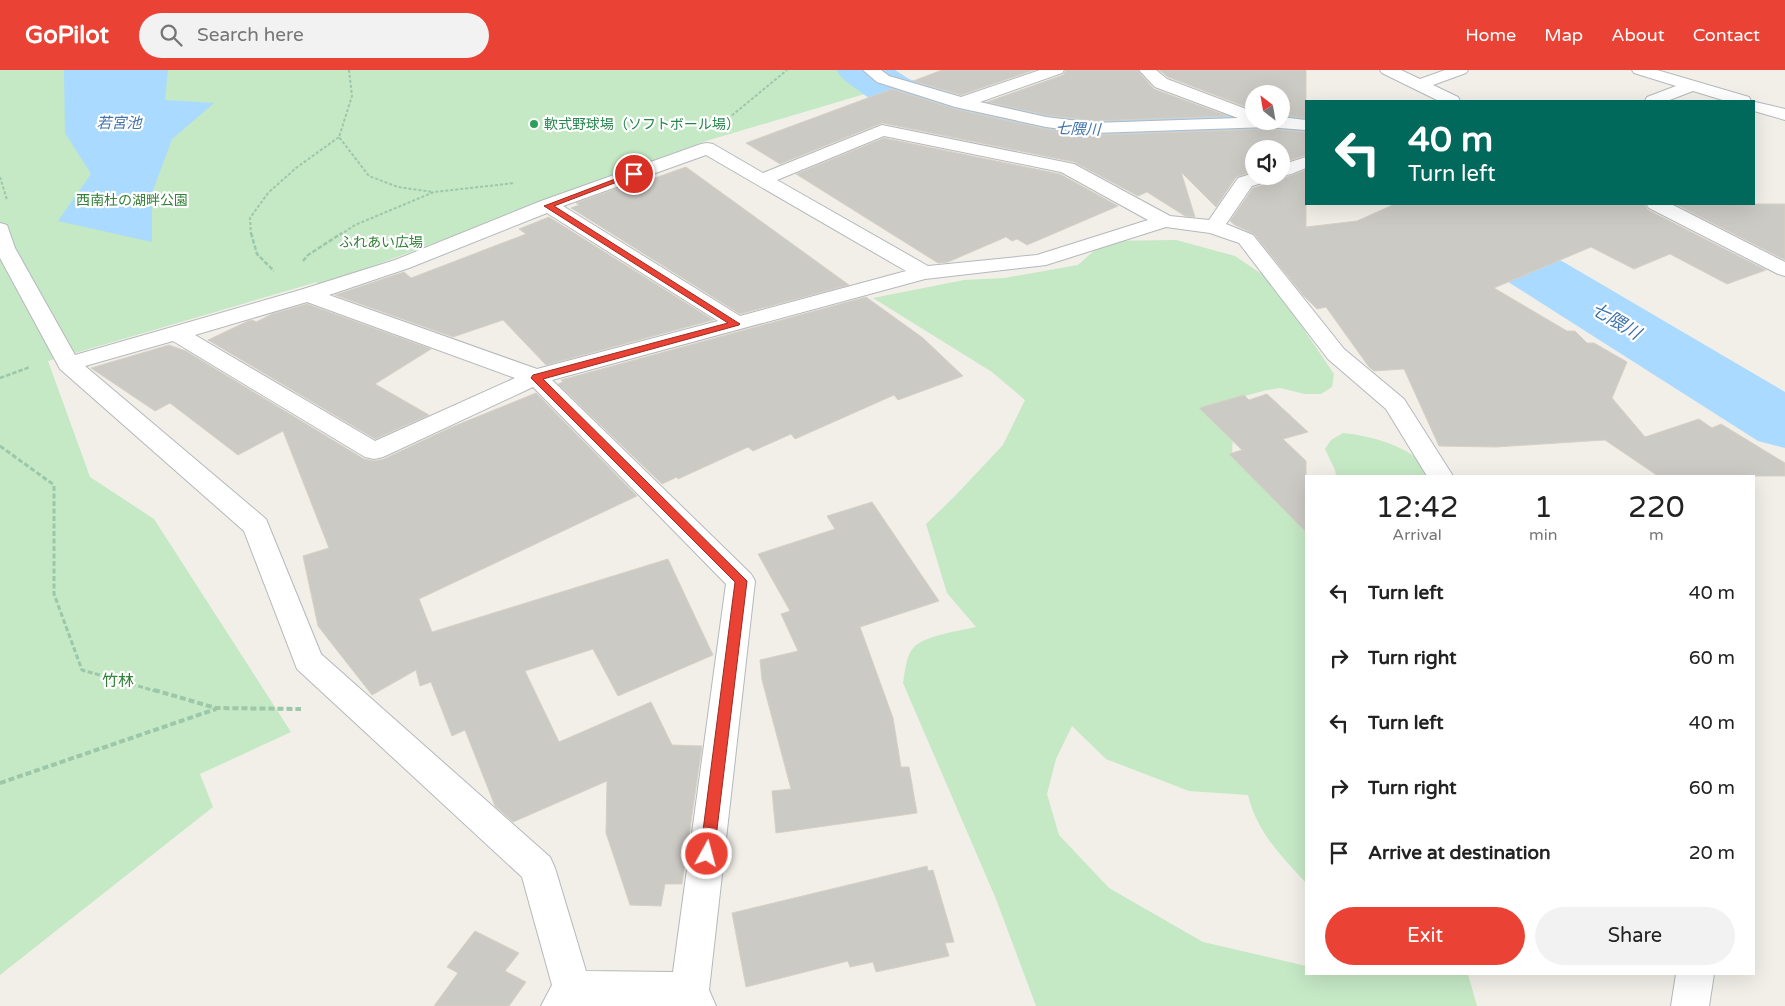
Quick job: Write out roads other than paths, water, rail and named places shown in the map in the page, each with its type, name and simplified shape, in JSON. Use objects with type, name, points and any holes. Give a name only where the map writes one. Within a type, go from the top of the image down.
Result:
[{"type":"street","points":[[870,70],[883,79],[961,103],[1046,122],[1094,128],[1245,122]]},
{"type":"street","points":[[961,103],[1056,70]]},
{"type":"street","points":[[1147,70],[1161,83],[1245,114]]},
{"type":"street","points":[[1388,70],[1450,100]]},
{"type":"street","points":[[1419,85],[1460,70]]},
{"type":"street","points":[[1640,70],[1739,100]]},
{"type":"street","points":[[1655,100],[1690,86]]},
{"type":"street","points":[[1755,105],[1785,115]]},
{"type":"street","points":[[1290,123],[1305,125]]},
{"type":"street","points":[[762,180],[882,130],[1067,168],[1165,221],[1214,227],[1246,239],[1336,354],[1395,404],[1439,475]]},
{"type":"street","points":[[68,364],[176,333],[296,291],[402,264],[548,206],[707,148],[924,273]]},
{"type":"street","points":[[1290,167],[1305,162]]},
{"type":"street","points":[[1214,227],[1245,182]]},
{"type":"street","points":[[1658,205],[1785,270]]},
{"type":"street","points":[[548,206],[736,324]]},
{"type":"street","points":[[4,217],[5,248],[68,364],[256,526],[308,661],[537,868],[566,998],[694,998],[741,581],[536,378],[296,291]]},
{"type":"street","points":[[176,333],[374,451],[536,378],[924,273],[1039,261],[1165,221]]},
{"type":"street","points":[[1690,1006],[1694,975]]},
{"type":"water","name":"若宮池","points":[[64,70],[168,70],[165,100],[214,103],[172,139],[152,193],[152,242],[58,221],[91,174],[65,133]]},
{"type":"waterway","name":"七隈川","points":[[861,70],[891,90],[940,106],[999,121],[1074,131],[1157,128],[1305,131]]},
{"type":"waterway","name":"七隈川","points":[[1456,205],[1516,260],[1785,424]]},
{"type":"place","name":"軟式野球場（ソフトボール場）","points":[[534,124]]},
{"type":"park label","name":"西南杜の湖畔公園","points":[[132,200]]},
{"type":"park label","name":"ふれあい広場","points":[[381,242]]},
{"type":"park label","name":"竹林","points":[[118,681]]}]
